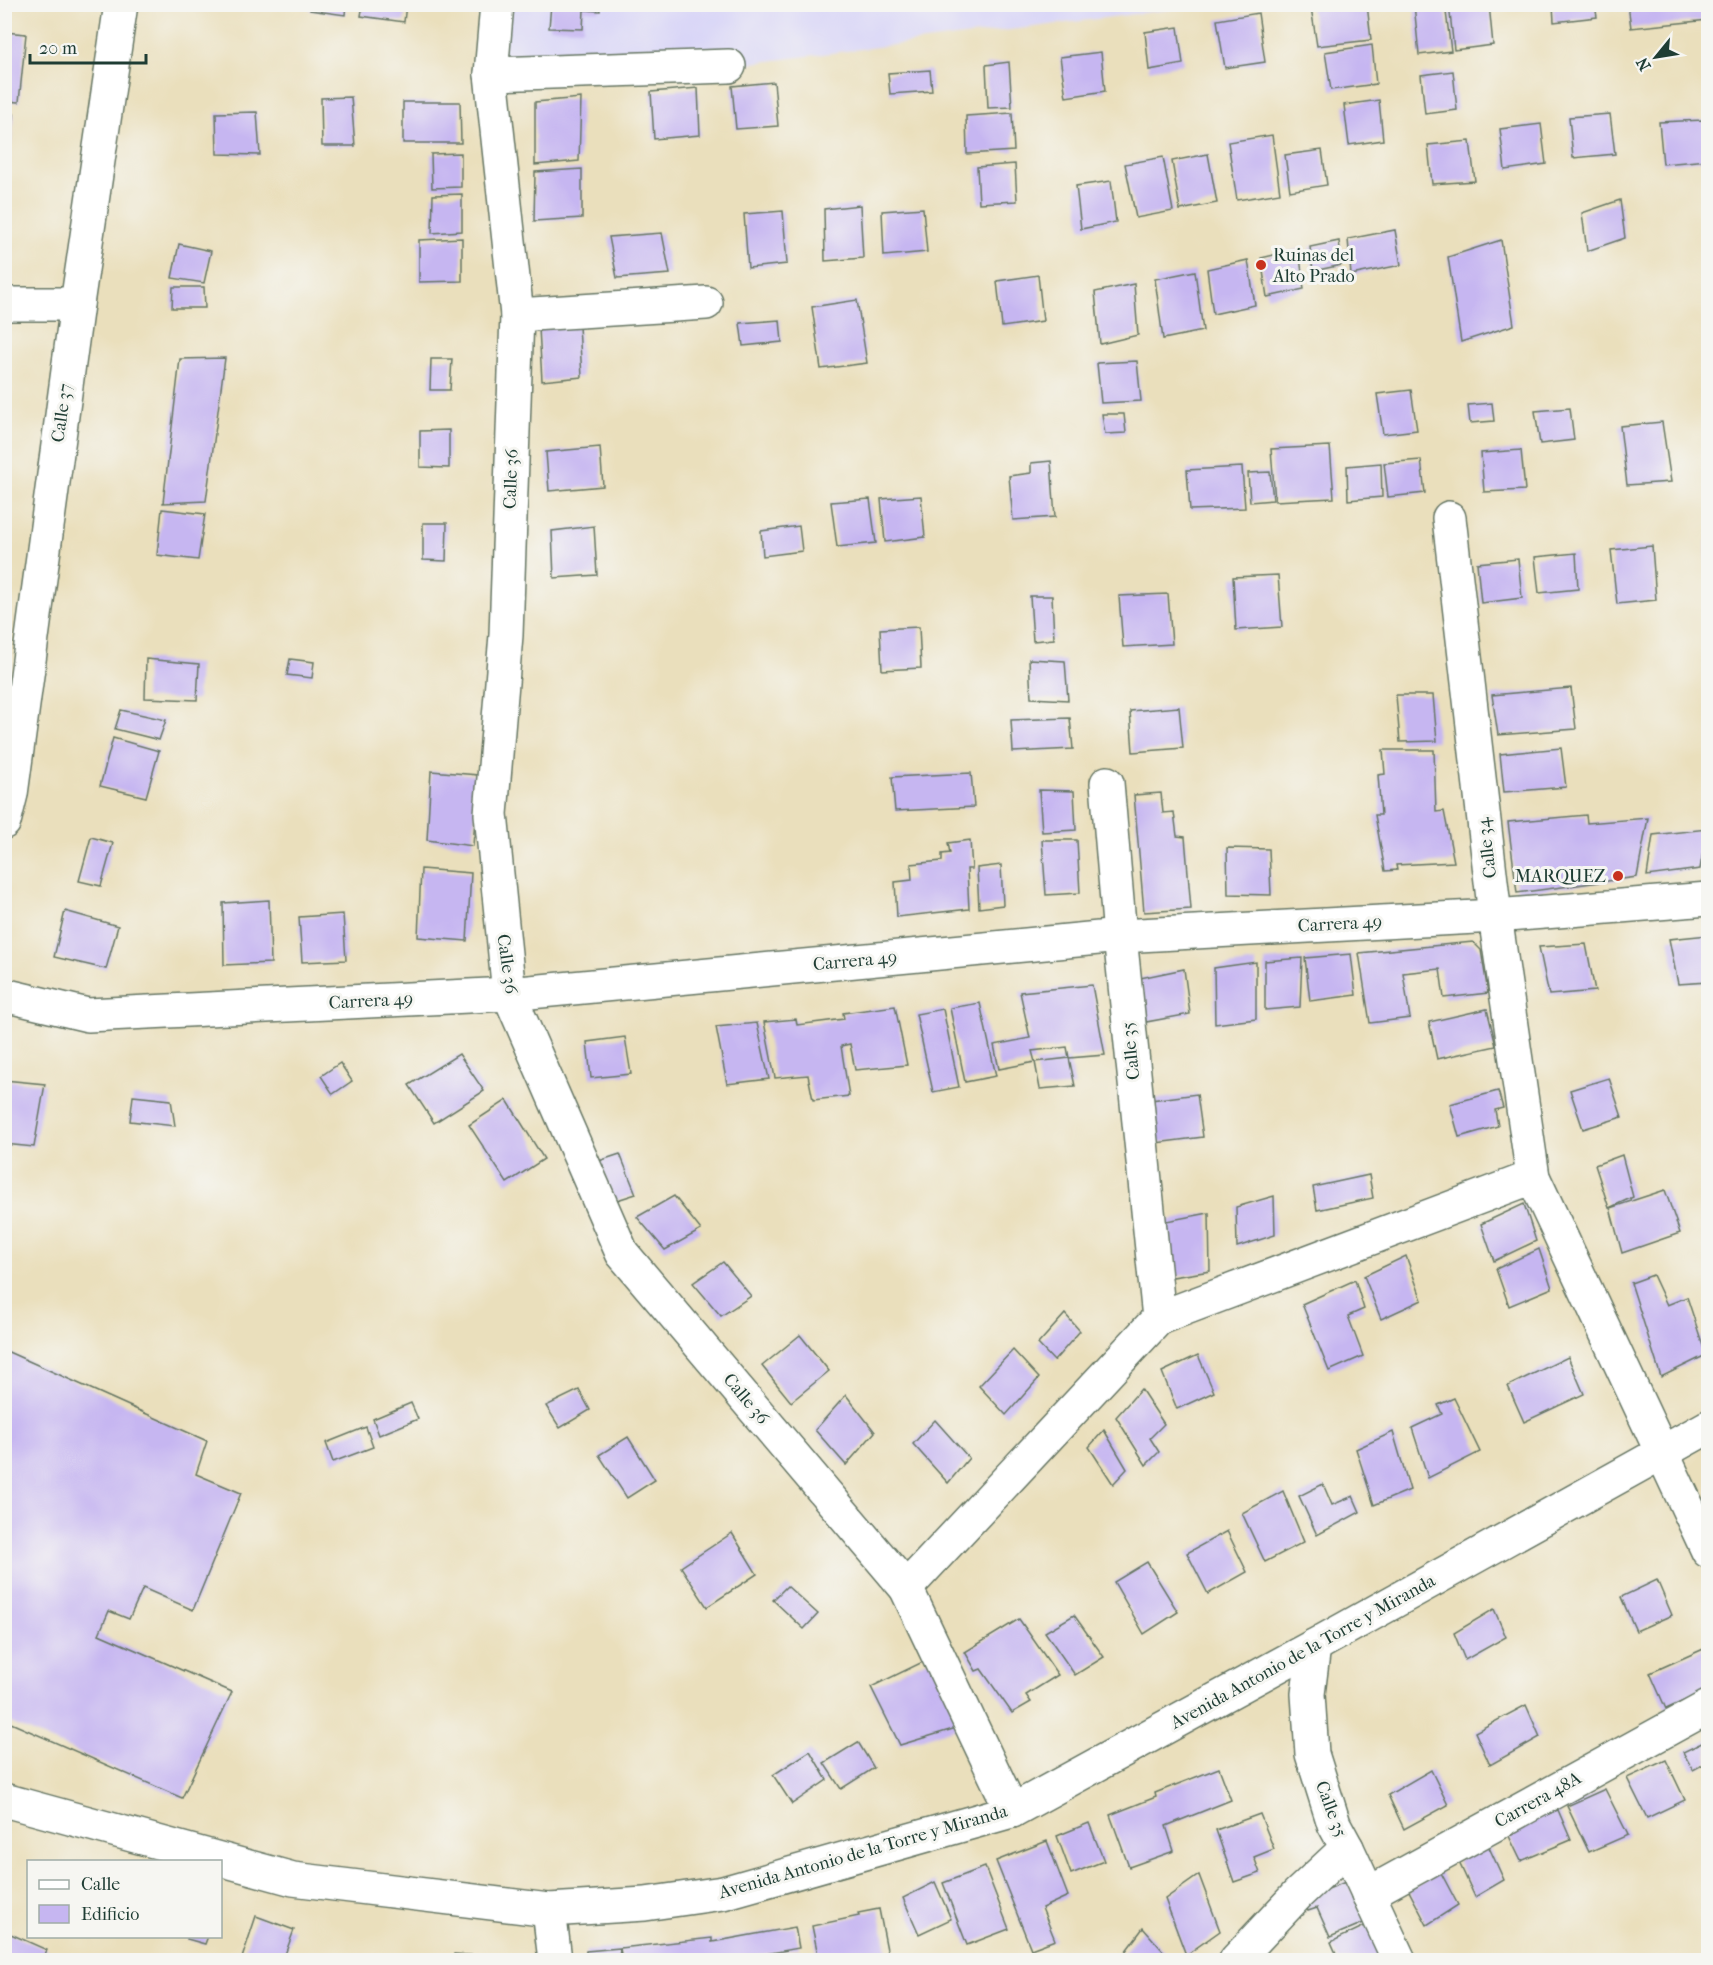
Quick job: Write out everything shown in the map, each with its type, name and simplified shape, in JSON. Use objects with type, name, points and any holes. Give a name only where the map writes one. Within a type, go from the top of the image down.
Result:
[{"type":"street","name":"Calle 37","points":[[4,822],[12,782],[77,304],[121,4]]},
{"type":"street","name":"Calle 36","points":[[497,4],[492,74],[517,315],[506,635],[491,813],[509,994],[622,1253],[906,1588],[1012,1811]]},
{"type":"street","points":[[492,74],[729,66]]},
{"type":"street","points":[[517,315],[706,303]]},
{"type":"street","points":[[4,304],[77,304]]},
{"type":"street","name":"Calle 34","points":[[1449,518],[1495,916],[1533,1177],[1708,1551]]},
{"type":"street","name":"Calle 35","points":[[1107,783],[1119,936],[1159,1318]]},
{"type":"street","name":"Carrera 49","points":[[4,994],[88,1014],[509,994],[1119,936],[1495,916],[1708,899]]},
{"type":"street","points":[[906,1588],[1159,1318],[1533,1177]]},
{"type":"street","name":"Avenida Antonio de la Torre y Miranda","points":[[4,1800],[293,1879],[549,1910],[645,1905],[723,1893],[1012,1811],[1708,1426]]},
{"type":"street","name":"Calle 35","points":[[1314,1646],[1308,1694],[1312,1754],[1334,1824],[1399,1960]]},
{"type":"street","name":"Carrera 48A","points":[[1368,1894],[1708,1707]]},
{"type":"street","points":[[1236,1960],[1298,1894],[1347,1848]]},
{"type":"street","points":[[549,1910],[555,1960]]},
{"type":"shaded area","points":[[497,5],[1205,5],[729,66],[492,74]]},
{"type":"building","points":[[311,4],[346,4],[345,15],[310,10]]},
{"type":"building","points":[[363,4],[406,4],[404,22],[361,16]]},
{"type":"building","points":[[551,4],[600,4],[600,11],[584,10],[583,29],[549,28]]},
{"type":"building","points":[[1330,4],[1367,4],[1371,40],[1317,46],[1311,7]]},
{"type":"building","points":[[1414,4],[1445,4],[1451,51],[1419,55]]},
{"type":"building","points":[[1449,4],[1489,4],[1493,45],[1454,50]]},
{"type":"building","points":[[1628,4],[1708,4],[1708,20],[1631,28]]},
{"type":"building","points":[[1553,5],[1595,5],[1597,17],[1554,22]]},
{"type":"building","points":[[1258,13],[1265,62],[1225,68],[1217,20]]},
{"type":"building","points":[[1178,27],[1183,64],[1149,70],[1145,32]]},
{"type":"building","points":[[4,32],[26,34],[19,102],[4,101]]},
{"type":"building","points":[[1372,45],[1376,84],[1331,90],[1325,52]]},
{"type":"building","points":[[1101,52],[1105,91],[1066,97],[1060,57]]},
{"type":"building","points":[[1009,62],[1012,107],[988,108],[986,65]]},
{"type":"building","points":[[930,70],[932,91],[890,94],[888,73]]},
{"type":"building","points":[[1453,71],[1457,110],[1425,114],[1421,75]]},
{"type":"building","points":[[774,82],[778,126],[736,129],[732,86]]},
{"type":"building","points":[[698,88],[700,135],[654,139],[651,92]]},
{"type":"building","points":[[351,97],[355,146],[322,146],[321,98]]},
{"type":"building","points":[[581,98],[579,161],[535,165],[535,102]]},
{"type":"building","points":[[1379,100],[1383,140],[1349,145],[1344,105]]},
{"type":"building","points":[[403,102],[460,102],[461,143],[403,143]]},
{"type":"building","points":[[257,112],[260,155],[217,154],[216,113]]},
{"type":"building","points":[[4,113],[14,114],[11,146],[4,145]]},
{"type":"building","points":[[1012,113],[1014,151],[967,154],[966,116]]},
{"type":"building","points":[[1610,114],[1615,154],[1573,158],[1569,117]]},
{"type":"building","points":[[1704,120],[1708,160],[1663,164],[1659,122]]},
{"type":"building","points":[[1541,124],[1546,164],[1505,170],[1500,129]]},
{"type":"building","points":[[1272,135],[1280,193],[1237,200],[1228,142]]},
{"type":"building","points":[[1470,141],[1475,181],[1432,184],[1428,145]]},
{"type":"building","points":[[1322,150],[1327,185],[1290,191],[1285,155]]},
{"type":"building","points":[[461,153],[461,187],[432,188],[431,154]]},
{"type":"building","points":[[1208,154],[1217,203],[1180,210],[1172,161]]},
{"type":"building","points":[[1163,157],[1173,211],[1136,218],[1125,164]]},
{"type":"building","points":[[1015,164],[1017,201],[979,203],[977,167]]},
{"type":"building","points":[[582,169],[582,218],[534,221],[535,172]]},
{"type":"building","points":[[1111,181],[1116,222],[1081,229],[1076,186]]},
{"type":"building","points":[[462,194],[462,231],[432,233],[433,195]]},
{"type":"building","points":[[1620,200],[1625,238],[1587,251],[1582,213]]},
{"type":"building","points":[[860,205],[863,258],[825,261],[824,209]]},
{"type":"building","points":[[923,208],[927,252],[884,256],[882,211]]},
{"type":"building","points":[[783,211],[787,264],[748,268],[744,214]]},
{"type":"building","points":[[1395,230],[1401,265],[1351,275],[1348,239]]},
{"type":"building","points":[[662,233],[670,274],[617,278],[609,237]]},
{"type":"building","points":[[462,238],[462,281],[419,282],[419,240]]},
{"type":"building","points":[[1501,240],[1514,325],[1461,342],[1448,257]]},
{"type":"building","points":[[1339,241],[1342,265],[1313,271],[1310,247]]},
{"type":"building","points":[[179,244],[211,251],[204,283],[172,278]]},
{"type":"building","points":[[1299,249],[1304,289],[1267,297],[1261,258]]},
{"type":"building","points":[[1248,260],[1255,305],[1213,314],[1207,269]]},
{"type":"building","points":[[1195,271],[1203,331],[1163,339],[1155,279]]},
{"type":"building","points":[[1038,275],[1043,321],[1002,327],[997,281]]},
{"type":"building","points":[[1134,284],[1138,335],[1100,344],[1095,292]]},
{"type":"building","points":[[173,287],[204,287],[205,308],[172,308]]},
{"type":"building","points":[[857,300],[867,363],[821,369],[812,307]]},
{"type":"building","points":[[780,320],[782,342],[743,346],[740,323]]},
{"type":"building","points":[[579,326],[582,377],[542,381],[539,328]]},
{"type":"building","points":[[225,358],[206,501],[163,503],[180,359]]},
{"type":"building","points":[[431,359],[452,359],[450,390],[430,390]]},
{"type":"building","points":[[1137,361],[1141,401],[1101,403],[1097,363]]},
{"type":"building","points":[[1411,390],[1417,430],[1383,434],[1377,394]]},
{"type":"building","points":[[1492,403],[1494,421],[1470,423],[1468,405]]},
{"type":"building","points":[[1570,408],[1574,440],[1540,444],[1535,411]]},
{"type":"building","points":[[1102,414],[1124,414],[1126,433],[1105,434]]},
{"type":"building","points":[[1662,422],[1671,482],[1627,485],[1620,426]]},
{"type":"building","points":[[449,430],[449,468],[420,467],[420,431]]},
{"type":"building","points":[[1330,446],[1334,498],[1275,501],[1271,449]]},
{"type":"building","points":[[600,447],[603,486],[549,491],[546,452]]},
{"type":"building","points":[[1521,450],[1525,490],[1484,492],[1481,453]]},
{"type":"building","points":[[1421,460],[1425,493],[1388,497],[1384,463]]},
{"type":"building","points":[[1051,461],[1055,517],[1013,520],[1009,476],[1031,473],[1031,463]]},
{"type":"building","points":[[1381,463],[1382,497],[1348,500],[1347,466]]},
{"type":"building","points":[[1242,467],[1245,508],[1190,510],[1187,470]]},
{"type":"building","points":[[1270,472],[1273,500],[1250,502],[1248,473]]},
{"type":"building","points":[[921,496],[925,537],[885,542],[881,499]]},
{"type":"building","points":[[870,499],[876,543],[837,547],[831,502]]},
{"type":"building","points":[[162,509],[205,514],[198,560],[157,555]]},
{"type":"building","points":[[423,523],[447,523],[446,561],[423,560]]},
{"type":"building","points":[[594,526],[597,575],[554,578],[552,531]]},
{"type":"building","points":[[799,526],[802,551],[763,556],[761,531]]},
{"type":"building","points":[[1708,540],[1708,579],[1707,579],[1706,541]]},
{"type":"building","points":[[1652,546],[1656,600],[1617,604],[1611,550]]},
{"type":"building","points":[[1576,553],[1578,589],[1539,593],[1535,557]]},
{"type":"building","points":[[1518,559],[1522,598],[1481,603],[1477,563]]},
{"type":"building","points":[[1278,575],[1282,627],[1236,630],[1233,577]]},
{"type":"building","points":[[1168,594],[1172,644],[1123,647],[1119,596]]},
{"type":"building","points":[[1030,596],[1052,596],[1054,639],[1033,641]]},
{"type":"building","points":[[919,627],[921,668],[882,670],[880,629]]},
{"type":"building","points":[[146,659],[199,664],[197,700],[145,698]]},
{"type":"building","points":[[290,659],[314,662],[312,678],[287,675]]},
{"type":"building","points":[[1029,659],[1065,661],[1068,700],[1031,698]]},
{"type":"building","points":[[1571,688],[1576,729],[1498,735],[1492,695]]},
{"type":"building","points":[[1396,695],[1433,695],[1437,741],[1400,742]]},
{"type":"building","points":[[1179,707],[1183,748],[1133,752],[1130,711]]},
{"type":"building","points":[[121,710],[166,720],[159,740],[115,729]]},
{"type":"building","points":[[1070,718],[1073,749],[1013,752],[1011,720]]},
{"type":"building","points":[[113,738],[159,751],[146,797],[100,786]]},
{"type":"building","points":[[1561,748],[1566,787],[1504,792],[1500,754]]},
{"type":"building","points":[[1383,750],[1434,750],[1436,812],[1444,811],[1454,862],[1396,865],[1397,870],[1385,871],[1375,815],[1381,815],[1378,775],[1385,774]]},
{"type":"building","points":[[431,771],[478,775],[473,846],[427,840]]},
{"type":"building","points":[[971,773],[974,807],[895,811],[892,777]]},
{"type":"building","points":[[1039,790],[1074,791],[1076,830],[1042,832]]},
{"type":"building","points":[[1161,793],[1163,813],[1174,812],[1177,836],[1185,837],[1191,909],[1144,912],[1134,795]]},
{"type":"building","points":[[1586,815],[1587,823],[1648,818],[1637,877],[1517,893],[1508,822]]},
{"type":"building","points":[[1707,829],[1700,869],[1647,876],[1653,835]]},
{"type":"building","points":[[91,837],[113,843],[101,886],[79,881]]},
{"type":"building","points":[[970,840],[972,869],[967,869],[969,909],[897,917],[895,882],[912,880],[911,864],[942,861],[942,854],[950,853],[948,843]]},
{"type":"building","points":[[1042,840],[1077,840],[1080,893],[1046,895]]},
{"type":"building","points":[[1227,848],[1269,849],[1271,895],[1228,894]]},
{"type":"building","points":[[1001,865],[1003,905],[979,908],[977,868]]},
{"type":"building","points":[[421,869],[471,873],[467,941],[418,937]]},
{"type":"building","points":[[269,900],[271,963],[224,965],[223,903]]},
{"type":"building","points":[[65,911],[118,926],[106,969],[54,957]]},
{"type":"building","points":[[343,914],[346,960],[302,962],[299,917]]},
{"type":"building","points":[[1708,935],[1708,982],[1678,984],[1669,939]]},
{"type":"building","points":[[1473,942],[1481,950],[1488,993],[1444,998],[1440,969],[1403,973],[1410,1018],[1370,1023],[1359,953]]},
{"type":"building","points":[[1586,944],[1595,991],[1549,995],[1539,947]]},
{"type":"building","points":[[1351,954],[1356,995],[1310,1001],[1305,958]]},
{"type":"building","points":[[1302,958],[1300,1007],[1265,1010],[1265,961]]},
{"type":"building","points":[[1256,962],[1256,1019],[1215,1024],[1214,968]]},
{"type":"building","points":[[1184,969],[1190,1014],[1146,1022],[1140,978]]},
{"type":"building","points":[[1092,985],[1105,1055],[1069,1058],[1067,1047],[1032,1051],[1035,1062],[999,1069],[994,1045],[1030,1038],[1020,992]]},
{"type":"building","points":[[980,1003],[996,1076],[965,1082],[950,1008]]},
{"type":"building","points":[[895,1006],[907,1065],[855,1070],[850,1044],[841,1046],[849,1096],[813,1100],[808,1075],[775,1078],[764,1022],[796,1019],[797,1025],[844,1019],[843,1013]]},
{"type":"building","points":[[943,1009],[959,1087],[933,1092],[916,1014]]},
{"type":"building","points":[[1487,1009],[1496,1046],[1437,1059],[1429,1022]]},
{"type":"building","points":[[757,1023],[769,1079],[727,1084],[716,1027]]},
{"type":"building","points":[[625,1037],[631,1074],[591,1078],[587,1042]]},
{"type":"building","points":[[459,1054],[484,1091],[434,1123],[409,1085]]},
{"type":"building","points":[[1069,1058],[1075,1086],[1040,1089],[1035,1062]]},
{"type":"building","points":[[340,1063],[352,1081],[333,1094],[321,1076]]},
{"type":"building","points":[[1609,1078],[1622,1117],[1583,1129],[1570,1090]]},
{"type":"building","points":[[4,1080],[45,1084],[34,1147],[4,1144]]},
{"type":"building","points":[[1498,1091],[1503,1108],[1495,1110],[1498,1126],[1459,1137],[1450,1104]]},
{"type":"building","points":[[1197,1094],[1203,1137],[1156,1143],[1151,1100]]},
{"type":"building","points":[[133,1096],[171,1100],[175,1126],[130,1121]]},
{"type":"building","points":[[507,1100],[544,1159],[507,1183],[469,1125]]},
{"type":"building","points":[[620,1154],[636,1194],[614,1201],[599,1161]]},
{"type":"building","points":[[1622,1155],[1633,1197],[1609,1208],[1595,1165]]},
{"type":"building","points":[[1369,1175],[1373,1198],[1317,1210],[1313,1187]]},
{"type":"building","points":[[1665,1190],[1680,1233],[1622,1253],[1610,1208]]},
{"type":"building","points":[[674,1196],[701,1230],[665,1250],[637,1217]]},
{"type":"building","points":[[1274,1196],[1275,1235],[1237,1247],[1236,1207]]},
{"type":"building","points":[[1524,1204],[1536,1241],[1494,1261],[1481,1224]]},
{"type":"building","points":[[1209,1213],[1210,1271],[1166,1278],[1166,1221]]},
{"type":"building","points":[[1539,1249],[1552,1288],[1509,1306],[1496,1269]]},
{"type":"building","points":[[1406,1256],[1422,1300],[1381,1319],[1364,1276]]},
{"type":"building","points":[[723,1262],[751,1296],[721,1316],[693,1283]]},
{"type":"building","points":[[1653,1275],[1667,1305],[1687,1297],[1706,1355],[1661,1377],[1631,1283]]},
{"type":"building","points":[[1355,1280],[1364,1309],[1348,1316],[1363,1356],[1329,1371],[1302,1304]]},
{"type":"building","points":[[1065,1314],[1080,1331],[1054,1361],[1038,1344]]},
{"type":"building","points":[[800,1335],[829,1371],[791,1402],[762,1366]]},
{"type":"building","points":[[4,1350],[207,1441],[196,1474],[241,1493],[193,1610],[143,1588],[129,1619],[109,1611],[99,1634],[232,1692],[182,1798],[4,1720]]},
{"type":"building","points":[[1013,1350],[1039,1378],[1006,1415],[979,1386]]},
{"type":"building","points":[[1198,1355],[1214,1392],[1177,1409],[1162,1372]]},
{"type":"building","points":[[1568,1357],[1584,1394],[1524,1422],[1508,1386]]},
{"type":"building","points":[[1141,1389],[1164,1424],[1150,1438],[1159,1452],[1146,1465],[1116,1417]]},
{"type":"building","points":[[579,1390],[590,1410],[560,1428],[546,1406]]},
{"type":"building","points":[[846,1395],[875,1432],[846,1465],[815,1430]]},
{"type":"building","points":[[1454,1398],[1480,1452],[1428,1478],[1412,1428],[1442,1414],[1438,1405]]},
{"type":"building","points":[[411,1403],[418,1419],[379,1435],[373,1419]]},
{"type":"building","points":[[935,1420],[969,1458],[948,1483],[913,1444]]},
{"type":"building","points":[[366,1427],[373,1447],[333,1462],[326,1443]]},
{"type":"building","points":[[1104,1430],[1127,1469],[1113,1484],[1089,1447]]},
{"type":"building","points":[[1393,1432],[1410,1490],[1374,1505],[1356,1449]]},
{"type":"building","points":[[628,1437],[655,1480],[627,1498],[599,1455]]},
{"type":"building","points":[[1323,1484],[1332,1505],[1353,1496],[1360,1512],[1317,1535],[1299,1496]]},
{"type":"building","points":[[1283,1491],[1304,1542],[1265,1562],[1242,1513]]},
{"type":"building","points":[[1227,1531],[1247,1572],[1208,1594],[1187,1553]]},
{"type":"building","points":[[732,1533],[757,1574],[707,1607],[681,1567]]},
{"type":"building","points":[[1147,1562],[1178,1612],[1144,1634],[1114,1582]]},
{"type":"building","points":[[1657,1580],[1672,1615],[1636,1631],[1621,1597]]},
{"type":"building","points":[[787,1586],[818,1614],[804,1629],[773,1600]]},
{"type":"building","points":[[1494,1609],[1506,1637],[1465,1660],[1454,1633]]},
{"type":"building","points":[[1074,1615],[1104,1657],[1075,1675],[1045,1632]]},
{"type":"building","points":[[1019,1619],[1058,1675],[1026,1695],[1031,1702],[1012,1713],[981,1669],[976,1671],[965,1652]]},
{"type":"building","points":[[1708,1647],[1708,1690],[1666,1709],[1650,1673]]},
{"type":"building","points":[[935,1656],[963,1726],[900,1745],[871,1687]]},
{"type":"building","points":[[1526,1705],[1540,1737],[1490,1765],[1475,1732]]},
{"type":"building","points":[[1708,1740],[1708,1762],[1693,1770],[1683,1752]]},
{"type":"building","points":[[858,1742],[874,1768],[841,1789],[824,1763]]},
{"type":"building","points":[[810,1751],[827,1780],[792,1804],[773,1775]]},
{"type":"building","points":[[1666,1760],[1685,1800],[1647,1818],[1627,1778]]},
{"type":"building","points":[[1219,1768],[1231,1800],[1166,1826],[1174,1851],[1129,1867],[1110,1815],[1156,1797],[1155,1793]]},
{"type":"building","points":[[1431,1770],[1448,1805],[1404,1829],[1388,1795]]},
{"type":"building","points":[[1605,1789],[1628,1835],[1589,1852],[1567,1806]]},
{"type":"building","points":[[1558,1810],[1571,1840],[1521,1861],[1506,1830]]},
{"type":"building","points":[[1260,1814],[1274,1849],[1254,1857],[1260,1873],[1234,1882],[1216,1830]]},
{"type":"building","points":[[1089,1823],[1104,1861],[1071,1874],[1057,1836]]},
{"type":"building","points":[[1047,1841],[1068,1896],[1042,1908],[1055,1940],[1031,1949],[996,1861]]},
{"type":"building","points":[[1487,1843],[1504,1880],[1475,1897],[1458,1860]]},
{"type":"building","points":[[985,1867],[1009,1929],[967,1945],[943,1883]]},
{"type":"building","points":[[1440,1871],[1458,1905],[1427,1925],[1409,1891]]},
{"type":"building","points":[[1199,1875],[1220,1931],[1186,1955],[1165,1899]]},
{"type":"building","points":[[1348,1881],[1368,1921],[1330,1937],[1317,1908],[1308,1911],[1303,1899]]},
{"type":"building","points":[[935,1882],[951,1919],[919,1934],[903,1898]]},
{"type":"building","points":[[879,1909],[889,1960],[819,1960],[812,1926],[859,1916],[858,1913]]},
{"type":"building","points":[[256,1916],[294,1930],[283,1960],[242,1958]]},
{"type":"building","points":[[1371,1923],[1389,1960],[1339,1960],[1331,1942]]},
{"type":"building","points":[[795,1927],[799,1948],[749,1957],[750,1960],[622,1960],[620,1948],[712,1938],[712,1942]]},
{"type":"building","points":[[1143,1928],[1171,1960],[1119,1960]]},
{"type":"building","points":[[4,1931],[47,1950],[42,1960],[4,1960]]},
{"type":"building","points":[[187,1938],[207,1938],[205,1944]]},
{"type":"building","points":[[620,1948],[619,1960],[585,1960],[586,1951]]},
{"type":"building","points":[[454,1954],[497,1957],[497,1960],[453,1960]]},
{"type":"place","name":"Ruinas del Alto Prado","points":[[1261,265]]},
{"type":"place","name":"MARQUEZ","points":[[1618,876]]}]
